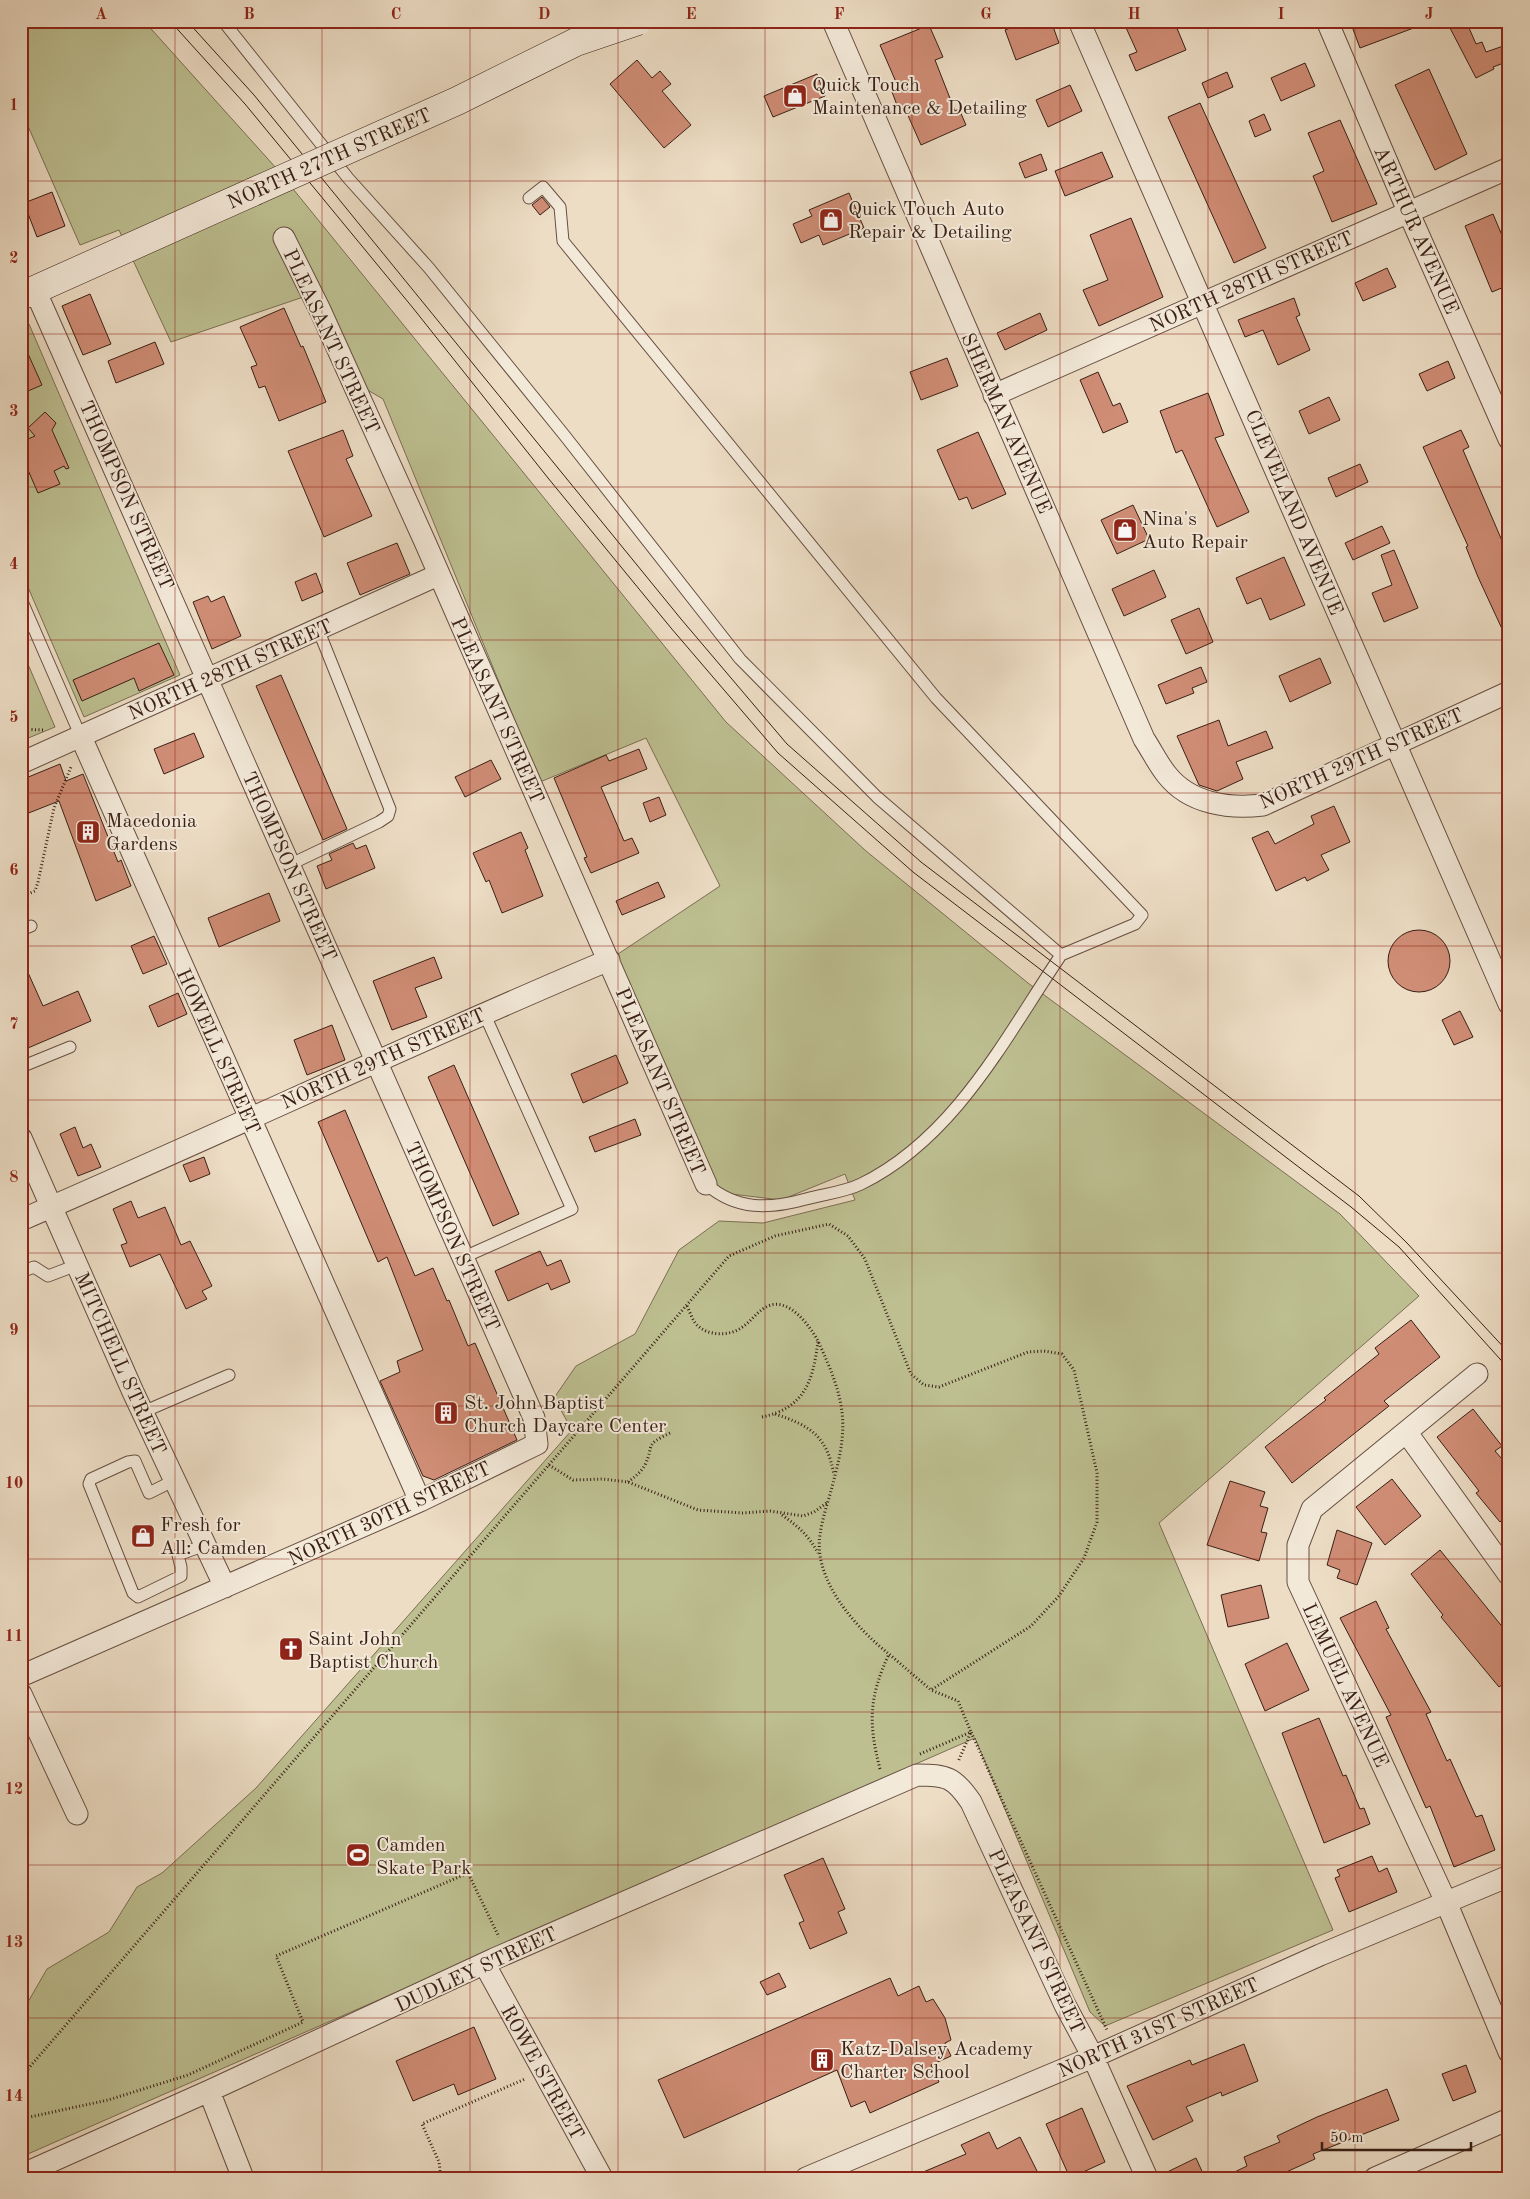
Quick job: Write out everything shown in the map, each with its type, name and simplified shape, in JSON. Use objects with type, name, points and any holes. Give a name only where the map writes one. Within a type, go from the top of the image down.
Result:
[{"type":"main road","name":"NORTH 27TH STREET","points":[[28,293],[457,101],[576,42],[638,21]]},
{"type":"street","name":"SHERMAN AVENUE","points":[[833,21],[1144,739],[1168,776],[1192,797],[1209,802]]},
{"type":"street","name":"CLEVELAND AVENUE","points":[[1080,21],[1509,1004]]},
{"type":"street","name":"ARTHUR AVENUE","points":[[1327,21],[1408,211],[1509,438]]},
{"type":"street","name":"NORTH 28TH STREET","points":[[994,395],[1509,168]]},
{"type":"street","name":"PLEASANT STREET","points":[[284,238],[320,310],[609,960],[706,1184]]},
{"type":"street","name":"THOMPSON STREET","points":[[28,293],[208,679],[376,1064],[534,1418],[537,1444]]},
{"type":"street","name":"NORTH 28TH STREET","points":[[21,763],[438,575]]},
{"type":"street","name":"NORTH 29TH STREET","points":[[1209,802],[1220,806],[1244,808],[1263,806],[1509,692]]},
{"type":"street","name":"HOWELL STREET","points":[[80,736],[420,1501]]},
{"type":"street","name":"NORTH 29TH STREET","points":[[21,1220],[249,1118],[376,1064],[484,1013],[609,960]]},
{"type":"street","name":"MITCHELL STREET","points":[[21,1138],[143,1412],[225,1586]]},
{"type":"street","name":"LEMUEL AVENUE","points":[[1477,1374],[1312,1510],[1298,1545],[1298,1582],[1446,1902],[1509,2052]]},
{"type":"street","points":[[1407,1433],[1509,1575]]},
{"type":"street","name":"NORTH 30TH STREET","points":[[21,1676],[420,1501],[537,1444]]},
{"type":"street","points":[[21,1694],[77,1814]]},
{"type":"street","name":"DUDLEY STREET","points":[[21,2175],[485,1965],[917,1775],[943,1777]]},
{"type":"street","name":"PLEASANT STREET","points":[[943,1777],[961,1786],[971,1802],[1065,2005],[1093,2057],[1147,2178]]},
{"type":"street","name":"NORTH 31ST STREET","points":[[806,2178],[1093,2057],[1242,1990],[1509,1876]]},
{"type":"street","name":"ROWE STREET","points":[[485,1965],[602,2178]]},
{"type":"street","points":[[209,2091],[243,2178]]},
{"type":"street","points":[[1375,2178],[1509,2119]]},
{"type":"lane","points":[[223,21],[348,178],[429,268],[559,429],[740,659],[877,797],[1061,955]]},
{"type":"lane","points":[[529,198],[543,187],[560,207],[563,241],[936,698],[1142,914],[1135,924],[1061,955],[976,1084],[918,1148],[860,1184],[778,1207],[745,1205],[715,1192],[706,1184]]},
{"type":"lane","name":"HOWELL STREET","points":[[21,599],[80,736]]},
{"type":"lane","points":[[289,864],[379,822],[388,816],[390,809],[318,629]]},
{"type":"lane","points":[[462,1258],[572,1209],[484,1013]]},
{"type":"lane","points":[[21,1067],[70,1047]]},
{"type":"lane","points":[[21,1272],[34,1267],[48,1276],[77,1265]]},
{"type":"lane","points":[[143,1412],[229,1375]]},
{"type":"lane","points":[[175,1480],[149,1492],[135,1461],[91,1479],[89,1484],[133,1593],[138,1597],[181,1576],[182,1567],[178,1556],[205,1545]]},
{"type":"path","points":[[21,728],[47,731]]},
{"type":"path","points":[[21,897],[35,891],[54,808],[74,759]]},
{"type":"path","points":[[21,2077],[729,1256],[776,1236],[829,1224],[848,1236],[865,1259],[911,1374],[924,1385],[939,1387],[1028,1352],[1044,1351],[1062,1354],[1074,1370],[1097,1473],[1097,1522],[1084,1558],[1059,1596],[1030,1626],[930,1690]]},
{"type":"path","points":[[687,1306],[697,1326],[708,1332],[730,1334],[742,1328],[770,1305],[790,1309],[802,1318],[818,1340],[830,1368],[842,1413],[840,1455],[820,1535],[819,1556]]},
{"type":"path","points":[[762,1417],[775,1414],[804,1393],[814,1371],[818,1340]]},
{"type":"path","points":[[775,1414],[798,1422],[816,1433],[830,1459],[834,1478]]},
{"type":"path","points":[[628,1482],[646,1463],[649,1447],[655,1440],[670,1433]]},
{"type":"path","points":[[549,1465],[573,1480],[603,1479],[628,1482],[698,1510],[742,1513],[770,1511],[802,1516],[814,1512],[828,1501]]},
{"type":"path","points":[[782,1514],[812,1540],[828,1582],[854,1622],[868,1637],[930,1690],[958,1702],[1108,2033]]},
{"type":"path","points":[[889,1654],[880,1674],[872,1712],[872,1727],[880,1772],[889,1768]]},
{"type":"path","points":[[917,1756],[971,1732]]},
{"type":"path","points":[[943,1777],[971,1732]]},
{"type":"path","points":[[21,2119],[108,2100],[188,2075],[304,2022],[276,1956],[468,1873],[500,1939],[509,1935]]},
{"type":"path","points":[[441,2178],[439,2162],[422,2124],[542,2071]]},
{"type":"green space","points":[[21,21],[144,21],[276,168],[726,722],[866,851],[1028,983],[1340,1214],[1419,1296],[1159,1523],[1333,1930],[1105,2026],[1090,2012],[975,1738],[21,2157],[21,2014],[47,1969],[109,1932],[137,1887],[162,1873],[256,1788],[572,1430],[554,1398],[576,1366],[635,1334],[679,1250],[719,1221],[763,1223],[855,1200],[845,1174],[781,1200],[715,1192],[609,960],[720,886],[646,738],[540,782],[383,399],[364,388],[318,292],[171,342],[119,230],[80,245],[21,110]]},
{"type":"green space","points":[[29,324],[180,675],[84,717],[21,571],[21,327]]},
{"type":"green space","points":[[21,648],[55,727],[21,741]]},
{"type":"building","points":[[1028,21],[1051,21],[1059,43],[1016,60],[1005,30]]},
{"type":"building","points":[[1123,21],[1174,21],[1186,50],[1136,71],[1129,55],[1137,52]]},
{"type":"building","points":[[1350,21],[1427,21],[1427,23],[1360,48]]},
{"type":"building","points":[[1466,21],[1476,44],[1482,42],[1486,52],[1509,44],[1509,61],[1493,67],[1494,69],[1476,78],[1450,28]]},
{"type":"building","points":[[929,25],[943,57],[935,60],[955,111],[959,109],[966,125],[921,145],[906,111],[900,113],[892,92],[899,89],[880,45]]},
{"type":"building","points":[[637,60],[652,78],[660,71],[671,84],[662,91],[691,125],[664,148],[610,84]]},
{"type":"building","points":[[1305,63],[1315,86],[1281,101],[1271,78]]},
{"type":"building","points":[[1429,69],[1467,154],[1435,170],[1395,85]]},
{"type":"building","points":[[1227,72],[1233,87],[1208,98],[1202,83]]},
{"type":"building","name":"Quick Touch Maintenance & Detailing","points":[[817,74],[825,96],[773,117],[764,96]]},
{"type":"building","points":[[1070,85],[1082,111],[1048,127],[1036,100]]},
{"type":"building","points":[[1200,103],[1266,248],[1234,263],[1168,117]]},
{"type":"building","points":[[1264,114],[1271,130],[1255,137],[1249,121]]},
{"type":"building","points":[[1340,120],[1377,204],[1332,222],[1313,176],[1324,171],[1308,133]]},
{"type":"building","points":[[1102,152],[1113,177],[1065,196],[1055,171]]},
{"type":"building","points":[[1041,154],[1047,170],[1025,178],[1019,163]]},
{"type":"building","points":[[52,192],[65,226],[37,237],[24,203]]},
{"type":"building","name":"Quick Touch Auto Repair & Detailing","points":[[849,193],[864,228],[823,245],[819,235],[801,243],[793,224],[812,216],[809,210]]},
{"type":"building","points":[[542,197],[550,207],[540,215],[532,205]]},
{"type":"building","points":[[1493,214],[1509,252],[1509,285],[1492,292],[1465,226]]},
{"type":"building","points":[[1131,218],[1163,297],[1099,326],[1083,290],[1108,280],[1090,235]]},
{"type":"building","points":[[1387,268],[1396,287],[1363,301],[1355,283]]},
{"type":"building","points":[[90,294],[111,344],[83,355],[62,306]]},
{"type":"building","points":[[1294,298],[1300,315],[1296,317],[1310,350],[1278,365],[1263,330],[1245,337],[1238,320]]},
{"type":"building","points":[[284,308],[301,347],[303,346],[326,402],[279,421],[265,386],[259,388],[251,367],[257,365],[240,327]]},
{"type":"building","points":[[1040,313],[1047,330],[1005,350],[997,333]]},
{"type":"building","points":[[21,338],[42,385],[21,394]]},
{"type":"building","points":[[155,342],[164,364],[116,383],[108,361]]},
{"type":"building","points":[[947,358],[958,386],[921,400],[910,372]]},
{"type":"building","points":[[1448,361],[1455,378],[1427,391],[1419,374]]},
{"type":"building","points":[[1098,372],[1113,406],[1120,403],[1128,422],[1103,433],[1080,380]]},
{"type":"building","points":[[1208,393],[1224,435],[1215,438],[1249,512],[1217,527],[1182,450],[1176,453],[1160,411]]},
{"type":"building","points":[[1329,397],[1340,420],[1309,434],[1299,411]]},
{"type":"building","points":[[45,412],[56,423],[52,430],[69,468],[66,469],[64,466],[54,471],[60,484],[38,493],[21,454],[21,442],[35,436],[28,428]]},
{"type":"building","points":[[343,430],[353,456],[346,459],[372,516],[324,537],[288,451]]},
{"type":"building","points":[[1461,430],[1469,447],[1463,450],[1509,557],[1509,644],[1478,577],[1466,547],[1468,546],[1423,447]]},
{"type":"building","points":[[978,432],[1006,494],[972,509],[967,497],[959,500],[937,450]]},
{"type":"building","points":[[1360,464],[1368,482],[1336,497],[1328,478]]},
{"type":"building","name":"Nina's Auto Repair","points":[[1133,505],[1149,539],[1117,554],[1101,520]]},
{"type":"building","points":[[1382,526],[1390,543],[1353,560],[1345,543]]},
{"type":"building","points":[[397,543],[410,574],[360,595],[347,563]]},
{"type":"building","points":[[1394,550],[1418,608],[1384,622],[1372,593],[1392,585],[1381,555]]},
{"type":"building","points":[[1284,557],[1305,605],[1270,620],[1261,598],[1247,604],[1236,578]]},
{"type":"building","points":[[1154,570],[1166,597],[1124,616],[1112,589]]},
{"type":"building","points":[[316,573],[323,592],[302,601],[295,582]]},
{"type":"building","points":[[208,596],[211,602],[224,596],[241,636],[212,649],[193,602]]},
{"type":"building","points":[[1199,608],[1213,642],[1186,654],[1171,620]]},
{"type":"building","points":[[159,643],[174,675],[139,691],[134,678],[82,701],[73,680]]},
{"type":"building","points":[[1320,658],[1331,683],[1290,702],[1279,676]]},
{"type":"building","points":[[1201,667],[1207,682],[1192,688],[1194,693],[1166,704],[1158,685]]},
{"type":"building","points":[[281,675],[347,829],[323,840],[256,686]]},
{"type":"building","points":[[1219,720],[1228,746],[1266,731],[1273,748],[1236,762],[1243,779],[1217,791],[1199,785],[1177,736]]},
{"type":"building","points":[[194,733],[204,757],[164,774],[154,749]]},
{"type":"building","points":[[639,749],[647,769],[601,787],[624,841],[632,838],[639,853],[591,873],[584,858],[587,857],[554,778],[606,755],[609,761]]},
{"type":"building","points":[[491,760],[501,779],[465,797],[455,777]]},
{"type":"building","points":[[60,764],[66,781],[83,774],[118,862],[121,860],[131,886],[96,901],[59,801],[21,816],[21,780]]},
{"type":"building","points":[[659,797],[666,815],[650,822],[643,803]]},
{"type":"building","points":[[1334,806],[1350,842],[1321,855],[1329,870],[1307,881],[1305,877],[1276,891],[1252,838],[1268,831],[1275,844],[1314,824],[1311,816]]},
{"type":"building","points":[[521,832],[528,848],[525,850],[543,896],[502,913],[489,880],[486,882],[473,853]]},
{"type":"building","points":[[353,843],[356,849],[366,845],[375,868],[326,889],[317,866],[332,860],[329,854]]},
{"type":"building","points":[[658,882],[665,897],[622,915],[616,901]]},
{"type":"building","points":[[269,893],[280,921],[219,947],[208,918]]},
{"type":"building","points":[[1419,930],[1431,933],[1441,939],[1447,949],[1450,961],[1447,973],[1441,983],[1431,989],[1419,992],[1407,989],[1397,983],[1391,973],[1388,961],[1391,949],[1397,939],[1407,933]]},
{"type":"building","points":[[154,936],[167,964],[143,974],[131,946]]},
{"type":"building","points":[[21,957],[43,1006],[78,991],[91,1021],[21,1051]]},
{"type":"building","points":[[434,957],[442,978],[415,988],[427,1017],[392,1030],[373,981]]},
{"type":"building","points":[[178,993],[187,1014],[158,1027],[149,1006]]},
{"type":"building","points":[[1460,1011],[1473,1037],[1454,1045],[1442,1020]]},
{"type":"building","points":[[332,1025],[345,1060],[307,1075],[294,1040]]},
{"type":"building","points":[[616,1055],[628,1083],[583,1103],[571,1074]]},
{"type":"building","points":[[454,1065],[519,1214],[493,1226],[428,1077]]},
{"type":"building","points":[[345,1110],[415,1276],[433,1268],[468,1346],[475,1343],[517,1440],[434,1480],[423,1476],[380,1381],[400,1372],[397,1361],[423,1350],[387,1257],[378,1262],[318,1122]]},
{"type":"building","points":[[635,1119],[641,1135],[595,1152],[589,1137]]},
{"type":"building","points":[[75,1127],[83,1148],[91,1144],[101,1167],[78,1176],[60,1134]]},
{"type":"building","points":[[204,1157],[210,1174],[190,1182],[183,1165]]},
{"type":"building","points":[[131,1201],[138,1218],[165,1207],[181,1245],[190,1241],[212,1286],[202,1291],[207,1299],[186,1309],[160,1254],[130,1267],[121,1245],[127,1243],[113,1209]]},
{"type":"building","points":[[540,1251],[547,1266],[561,1260],[570,1282],[551,1290],[548,1283],[508,1301],[495,1271]]},
{"type":"building","points":[[1411,1320],[1440,1357],[1384,1401],[1389,1406],[1292,1483],[1265,1447],[1326,1400],[1324,1398],[1379,1354],[1375,1348]]},
{"type":"building","points":[[1473,1409],[1502,1446],[1495,1451],[1509,1467],[1509,1514],[1500,1522],[1476,1493],[1479,1491],[1437,1437]]},
{"type":"building","points":[[1392,1479],[1421,1516],[1385,1545],[1356,1507]]},
{"type":"building","points":[[1230,1481],[1265,1492],[1260,1506],[1268,1508],[1261,1532],[1267,1533],[1259,1561],[1207,1545]]},
{"type":"building","points":[[1337,1530],[1372,1543],[1357,1585],[1337,1578],[1340,1570],[1327,1565]]},
{"type":"building","points":[[1440,1550],[1509,1635],[1509,1680],[1499,1687],[1441,1617],[1443,1615],[1411,1574]]},
{"type":"building","points":[[1261,1585],[1269,1618],[1228,1627],[1221,1595]]},
{"type":"building","points":[[1376,1601],[1389,1628],[1386,1629],[1431,1712],[1426,1714],[1447,1761],[1450,1759],[1476,1817],[1482,1815],[1495,1850],[1454,1867],[1430,1806],[1426,1808],[1386,1717],[1391,1715],[1340,1618]]},
{"type":"building","points":[[1287,1643],[1309,1690],[1265,1711],[1245,1664]]},
{"type":"building","points":[[1319,1718],[1343,1776],[1346,1775],[1360,1809],[1364,1808],[1370,1824],[1324,1843],[1282,1733]]},
{"type":"building","points":[[1372,1856],[1379,1872],[1387,1868],[1397,1892],[1349,1912],[1335,1878],[1340,1876],[1337,1870]]},
{"type":"building","points":[[823,1858],[845,1909],[838,1912],[847,1933],[810,1949],[799,1923],[804,1921],[784,1875]]},
{"type":"building","points":[[779,1973],[786,1987],[767,1995],[760,1982]]},
{"type":"building","name":"Katz-Dalsey Academy Charter School","points":[[890,1978],[898,1996],[919,1986],[926,2002],[933,1999],[945,2018],[951,2040],[945,2043],[951,2056],[931,2065],[939,2082],[870,2113],[865,2101],[851,2107],[837,2070],[684,2138],[658,2080]]},
{"type":"building","points":[[474,2027],[496,2079],[458,2095],[454,2084],[413,2101],[396,2061]]},
{"type":"building","points":[[1244,2044],[1258,2081],[1222,2096],[1221,2092],[1186,2107],[1193,2121],[1153,2140],[1127,2086],[1190,2060],[1192,2065]]},
{"type":"building","points":[[1466,2065],[1476,2092],[1453,2101],[1442,2074]]},
{"type":"building","points":[[1387,2089],[1399,2120],[1313,2154],[1315,2159],[1273,2178],[1222,2178],[1247,2166],[1244,2157],[1280,2142],[1277,2136],[1317,2117]]},
{"type":"building","points":[[1082,2108],[1105,2162],[1070,2178],[1046,2124]]},
{"type":"building","points":[[989,2132],[997,2149],[1020,2137],[1037,2171],[1024,2178],[909,2178],[966,2154],[961,2145]]},
{"type":"building","points":[[1196,2158],[1205,2178],[1159,2178],[1159,2176]]},
{"type":"tram line","points":[[170,21],[245,104],[413,308],[548,478],[671,628],[778,753],[913,872],[1351,1207],[1399,1247],[1509,1369]]},
{"type":"tram line","points":[[187,21],[254,95],[681,619],[787,744],[921,862],[1359,1196],[1407,1243],[1509,1353]]},
{"type":"place","name":"Quick Touch Maintenance & Detailing","points":[[795,96]]},
{"type":"place","name":"Quick Touch Auto Repair & Detailing","points":[[831,220]]},
{"type":"place","name":"Nina's Auto Repair","points":[[1125,530]]},
{"type":"place","name":"Macedonia Gardens","points":[[88,832]]},
{"type":"place","name":"St. John Baptist Church Daycare Center","points":[[446,1413]]},
{"type":"place","name":"Fresh for All: Camden","points":[[143,1536]]},
{"type":"place","name":"Saint John Baptist Church","points":[[291,1649]]},
{"type":"place","name":"Camden Skate Park","points":[[358,1855]]},
{"type":"place","name":"Katz-Dalsey Academy Charter School","points":[[822,2060]]}]
